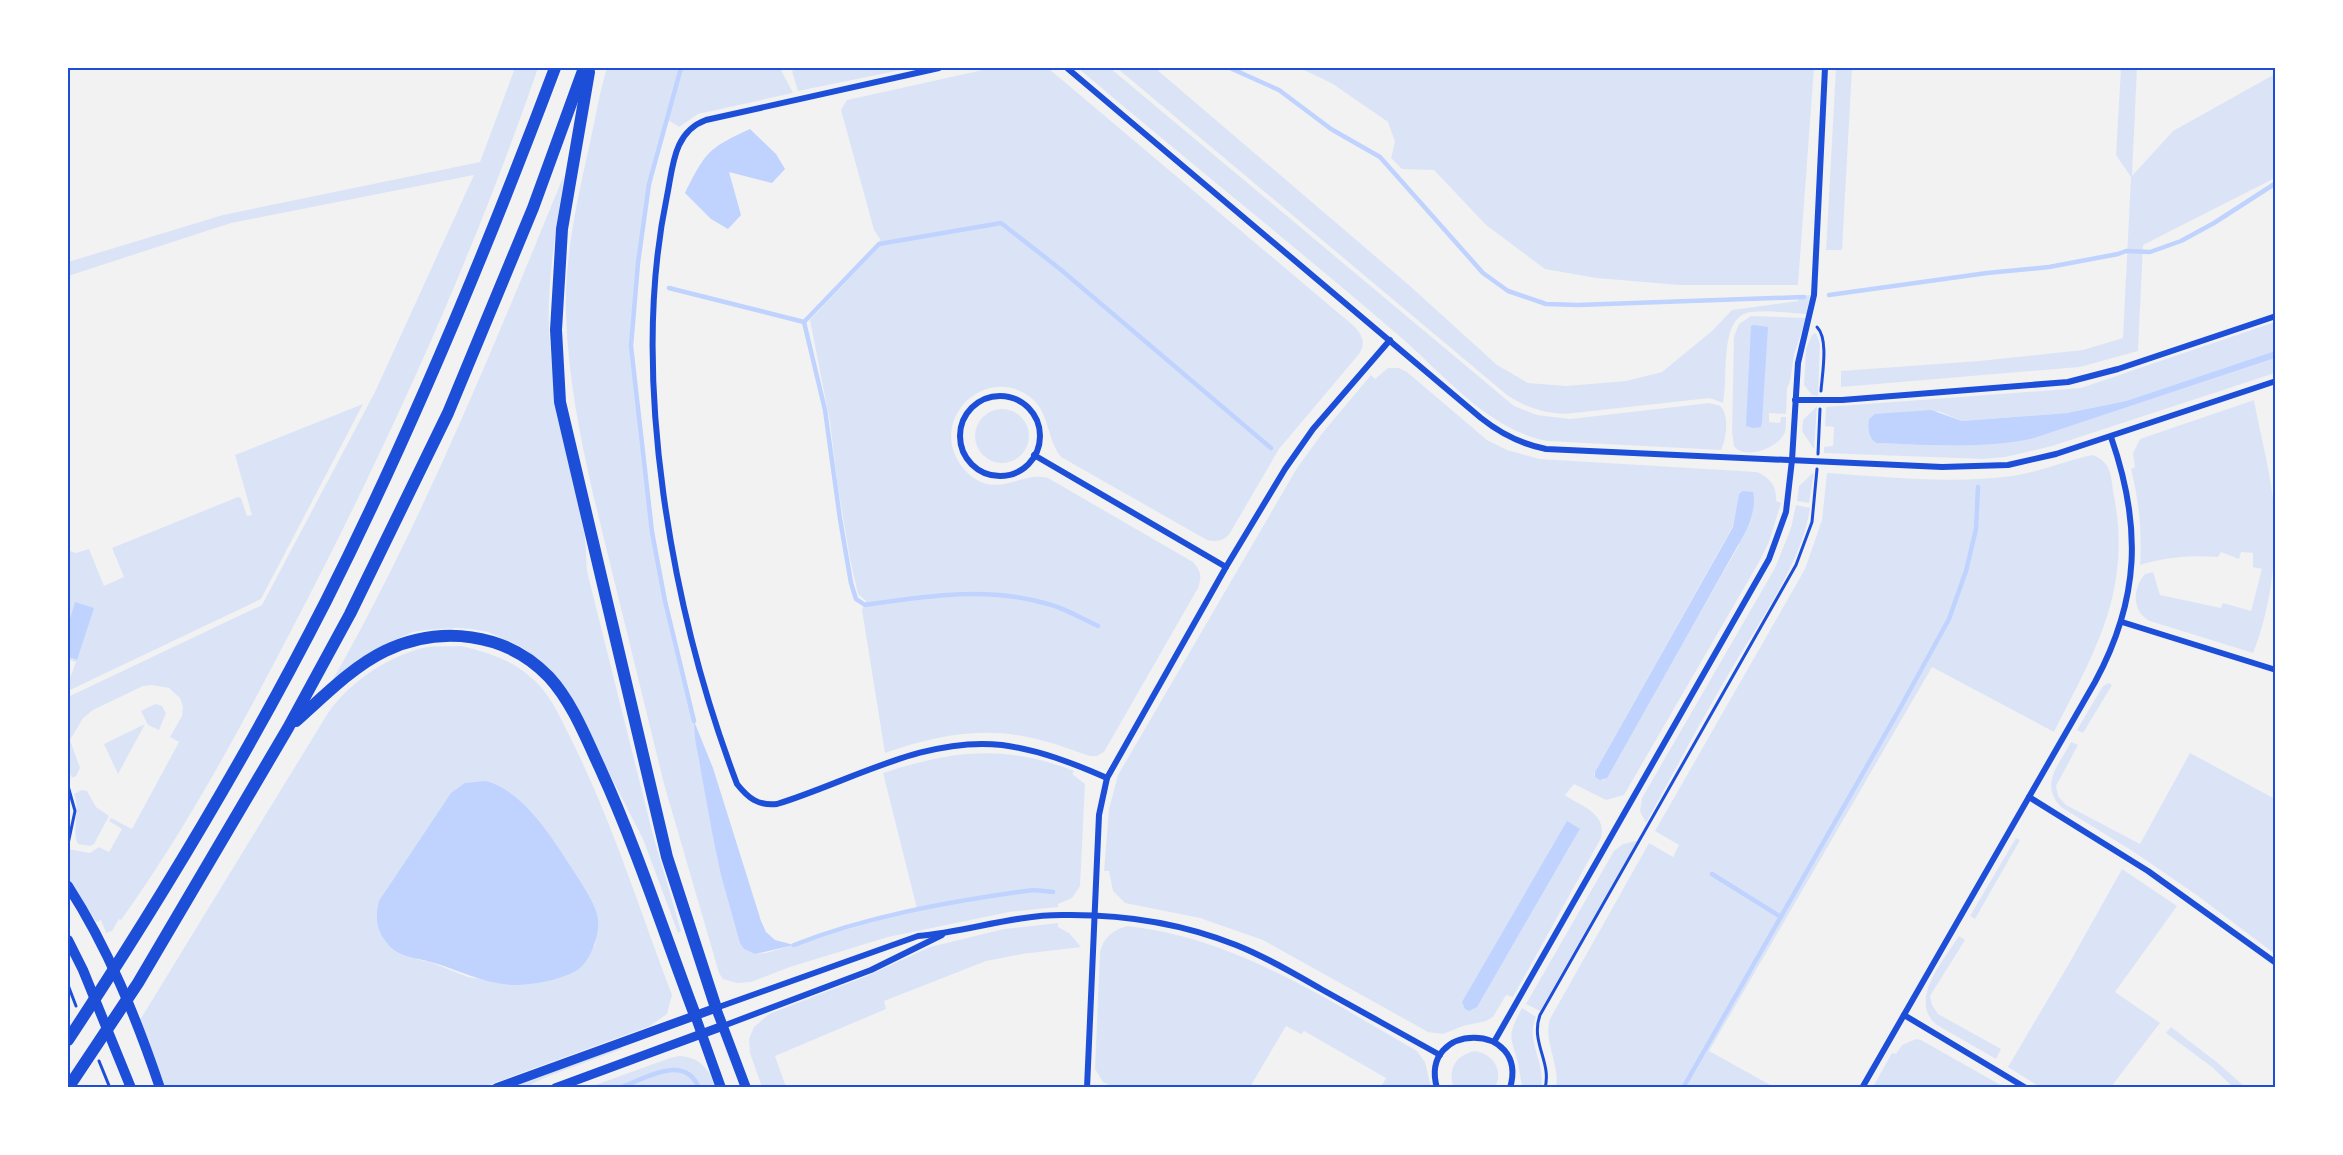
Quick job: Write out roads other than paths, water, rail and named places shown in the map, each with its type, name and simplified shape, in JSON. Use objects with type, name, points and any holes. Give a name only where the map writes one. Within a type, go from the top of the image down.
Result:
[{"type":"highway","points":[[68,1040],[126,952],[265,715],[330,591],[400,447],[467,293],[507,197],[555,68]]},
{"type":"highway","points":[[68,1088],[138,983],[288,728],[350,614],[448,413],[533,208],[584,68]]},
{"type":"highway","points":[[590,68],[562,229],[556,330],[560,402],[667,857],[716,1008]]},
{"type":"highway","points":[[288,728],[367,661],[403,643],[427,636],[470,635],[523,656],[544,673],[561,694],[591,749],[624,820],[695,1015]]},
{"type":"main road","points":[[68,886],[104,946],[160,1088]]},
{"type":"main road","points":[[68,940],[83,970],[131,1088]]},
{"type":"main road","points":[[496,1088],[716,1008],[746,1088]]},
{"type":"main road","points":[[695,1015],[721,1088]]},
{"type":"main road","points":[[555,1088],[723,1026]]},
{"type":"street","points":[[939,68],[706,120],[689,129],[680,141],[662,220],[653,342],[660,463],[685,612],[705,687],[737,784],[758,803],[777,804],[905,758],[957,746],[1001,745],[1041,753],[1107,777]]},
{"type":"street","points":[[1067,68],[1494,429],[1527,445],[1546,449],[1982,467],[2018,463],[2111,437],[2276,381]]},
{"type":"street","points":[[1494,1042],[1769,558],[1786,512],[1800,348],[1814,295],[1825,68]]},
{"type":"street","points":[[1795,400],[1821,401],[2086,379],[2276,316]]},
{"type":"street","points":[[1086,1088],[1099,815],[1107,777],[1226,567],[1297,450],[1390,340]]},
{"type":"street","points":[[1000,396],[1013,398],[1028,408],[1038,424],[1040,436],[1034,455],[1030,462],[1019,471],[1006,476],[992,475],[979,470],[969,461],[962,449],[960,435],[962,423],[972,408],[988,398],[1000,396]]},
{"type":"street","points":[[1862,1088],[2103,667],[2122,622],[2132,572],[2132,525],[2126,481],[2111,437]]},
{"type":"street","points":[[1034,455],[1226,567]]},
{"type":"street","points":[[2122,622],[2276,670]]},
{"type":"street","points":[[2029,797],[2148,872],[2276,963]]},
{"type":"street","points":[[716,1008],[918,936],[945,934],[1041,916],[1095,916],[1158,922],[1234,944],[1260,955],[1440,1055]]},
{"type":"street","points":[[723,1026],[871,970],[945,934]]},
{"type":"street","points":[[1904,1015],[2026,1088]]},
{"type":"street","points":[[1437,1088],[1435,1075],[1440,1055],[1458,1039],[1471,1036],[1483,1037],[1494,1042],[1508,1056],[1513,1075],[1510,1088]]},
{"type":"water","points":[[750,129],[776,154],[785,169],[772,183],[729,172],[741,215],[728,229],[711,219],[685,193],[709,153]]},
{"type":"water","points":[[1751,326],[1768,327],[1762,422],[1761,427],[1753,428],[1746,426]]},
{"type":"water","points":[[2275,351],[2275,358],[2031,439],[1974,445],[1916,445],[1877,443],[1869,433],[1869,419],[1875,414],[1931,410],[1962,421],[2067,413],[2126,401]]},
{"type":"water","points":[[1743,491],[1753,492],[1754,497],[1753,512],[1746,531],[1607,778],[1600,780],[1595,777],[1595,772],[1733,527],[1739,494]]},
{"type":"water","points":[[75,602],[94,608],[77,660],[68,657],[68,625]]},
{"type":"water","points":[[694,721],[713,768],[761,921],[766,932],[775,940],[794,945],[755,954],[744,949],[740,943],[712,832],[695,739]]},
{"type":"water","points":[[486,781],[512,794],[535,816],[563,855],[594,906],[598,925],[593,948],[586,962],[576,971],[554,979],[529,984],[514,985],[492,982],[397,952],[387,943],[381,933],[377,918],[379,901],[451,793],[465,783]]},
{"type":"water","points":[[1567,821],[1580,829],[1477,1007],[1469,1011],[1465,1009],[1462,1002]]},
{"type":"waterway","points":[[681,68],[649,184],[638,263],[631,346],[652,532],[665,601],[694,721]]},
{"type":"waterway","points":[[1230,68],[1279,90],[1331,129],[1380,157],[1483,273],[1508,291],[1546,304],[1578,305],[1804,297]]},
{"type":"waterway","points":[[1829,295],[1987,273],[2049,267],[2126,251],[2150,252],[2181,241],[2214,223],[2276,183]]},
{"type":"waterway","points":[[669,288],[804,322],[879,244],[1001,223],[1060,269],[1271,448]]},
{"type":"waterway","points":[[804,322],[825,410],[840,519],[856,599],[865,605],[956,594],[1002,595],[1054,606],[1098,626]]},
{"type":"waterway","points":[[1683,1088],[1949,619],[1966,571],[1976,529],[1978,487]]},
{"type":"waterway","points":[[1712,874],[1781,917]]},
{"type":"waterway","points":[[794,945],[848,926],[932,906],[1034,890],[1053,892]]},
{"type":"waterway","points":[[620,1088],[652,1074],[674,1070],[684,1072],[693,1078],[699,1088]]}]
